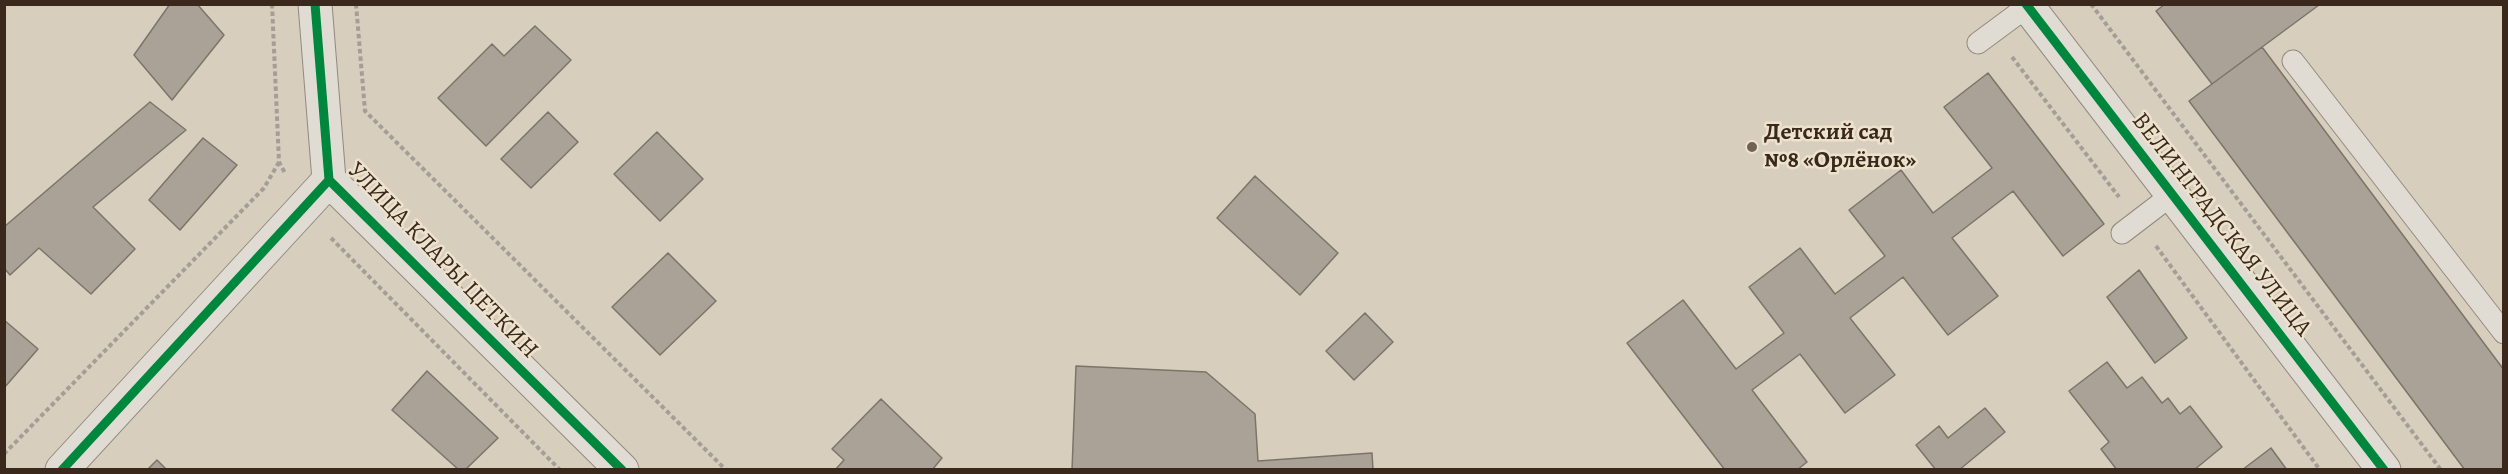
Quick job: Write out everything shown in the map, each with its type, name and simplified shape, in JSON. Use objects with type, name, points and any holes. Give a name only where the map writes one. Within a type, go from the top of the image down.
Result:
[{"type":"street","name":"УЛИЦА КЛАРЫ ЦЕТКИН","points":[[315,4],[329,180],[622,470]]},
{"type":"street","name":"ВЕЛИНГРАДСКАЯ УЛИЦА","points":[[2027,5],[2384,470]]},
{"type":"street","points":[[62,470],[329,180]]},
{"type":"lane","points":[[1978,44],[2027,5]]},
{"type":"lane","points":[[2293,61],[2504,333]]},
{"type":"lane","points":[[2122,233],[2173,194]]},
{"type":"path","points":[[356,4],[364,111],[726,470]]},
{"type":"path","points":[[2091,4],[2441,470]]},
{"type":"path","points":[[4,454],[264,188],[279,162]]},
{"type":"building","points":[[170,4],[197,4],[224,35],[172,100],[134,55]]},
{"type":"building","points":[[2165,4],[2319,5],[2212,84],[2156,11]]},
{"type":"building","points":[[535,26],[571,60],[486,146],[438,98],[492,44],[504,56]]},
{"type":"building","points":[[2262,47],[2504,370],[2504,470],[2465,470],[2189,101]]},
{"type":"building","points":[[1988,73],[2104,224],[2063,256],[2013,191],[1952,238],[1998,296],[1948,335],[1903,277],[1850,318],[1895,375],[1845,413],[1800,354],[1752,390],[1807,462],[1797,470],[1725,470],[1627,343],[1683,300],[1736,369],[1784,333],[1749,287],[1800,248],[1835,294],[1885,256],[1849,210],[1901,170],[1933,213],[1992,168],[1944,107]]},
{"type":"building","points":[[150,102],[186,130],[93,207],[135,249],[91,294],[39,248],[10,275],[4,268],[4,227]]},
{"type":"building","points":[[548,112],[578,142],[531,188],[501,159]]},
{"type":"building","points":[[657,132],[703,179],[660,221],[614,174]]},
{"type":"building","points":[[203,138],[237,165],[180,230],[149,200]]},
{"type":"building","points":[[1255,176],[1338,253],[1300,295],[1217,218]]},
{"type":"building","points":[[668,253],[716,301],[660,355],[612,307]]},
{"type":"building","points":[[2139,270],[2187,338],[2155,363],[2107,297]]},
{"type":"building","points":[[1365,313],[1393,342],[1354,380],[1326,351]]},
{"type":"building","points":[[4,320],[38,349],[4,388]]},
{"type":"building","points":[[2107,362],[2127,388],[2142,377],[2162,403],[2168,398],[2180,414],[2190,406],[2222,447],[2194,470],[2117,470],[2101,449],[2109,442],[2069,391]]},
{"type":"building","points":[[1076,366],[1206,372],[1255,414],[1258,461],[1372,453],[1373,470],[1072,470]]},
{"type":"building","points":[[427,371],[498,438],[465,470],[459,470],[392,410]]},
{"type":"building","points":[[881,399],[942,458],[932,470],[835,470],[844,460],[832,449]]},
{"type":"building","points":[[1985,408],[2005,432],[1959,470],[1936,470],[1916,445],[1939,426],[1948,438]]},
{"type":"building","points":[[2271,448],[2287,470],[2242,470]]},
{"type":"building","points":[[157,460],[167,470],[147,470]]},
{"type":"cycle path","points":[[315,4],[329,180],[622,470]]},
{"type":"cycle path","points":[[2026,4],[2384,470]]},
{"type":"cycle path","points":[[62,470],[329,180]]},
{"type":"place","name":"Детский сад №8 «Орлёнок»","points":[[1752,147]]}]
